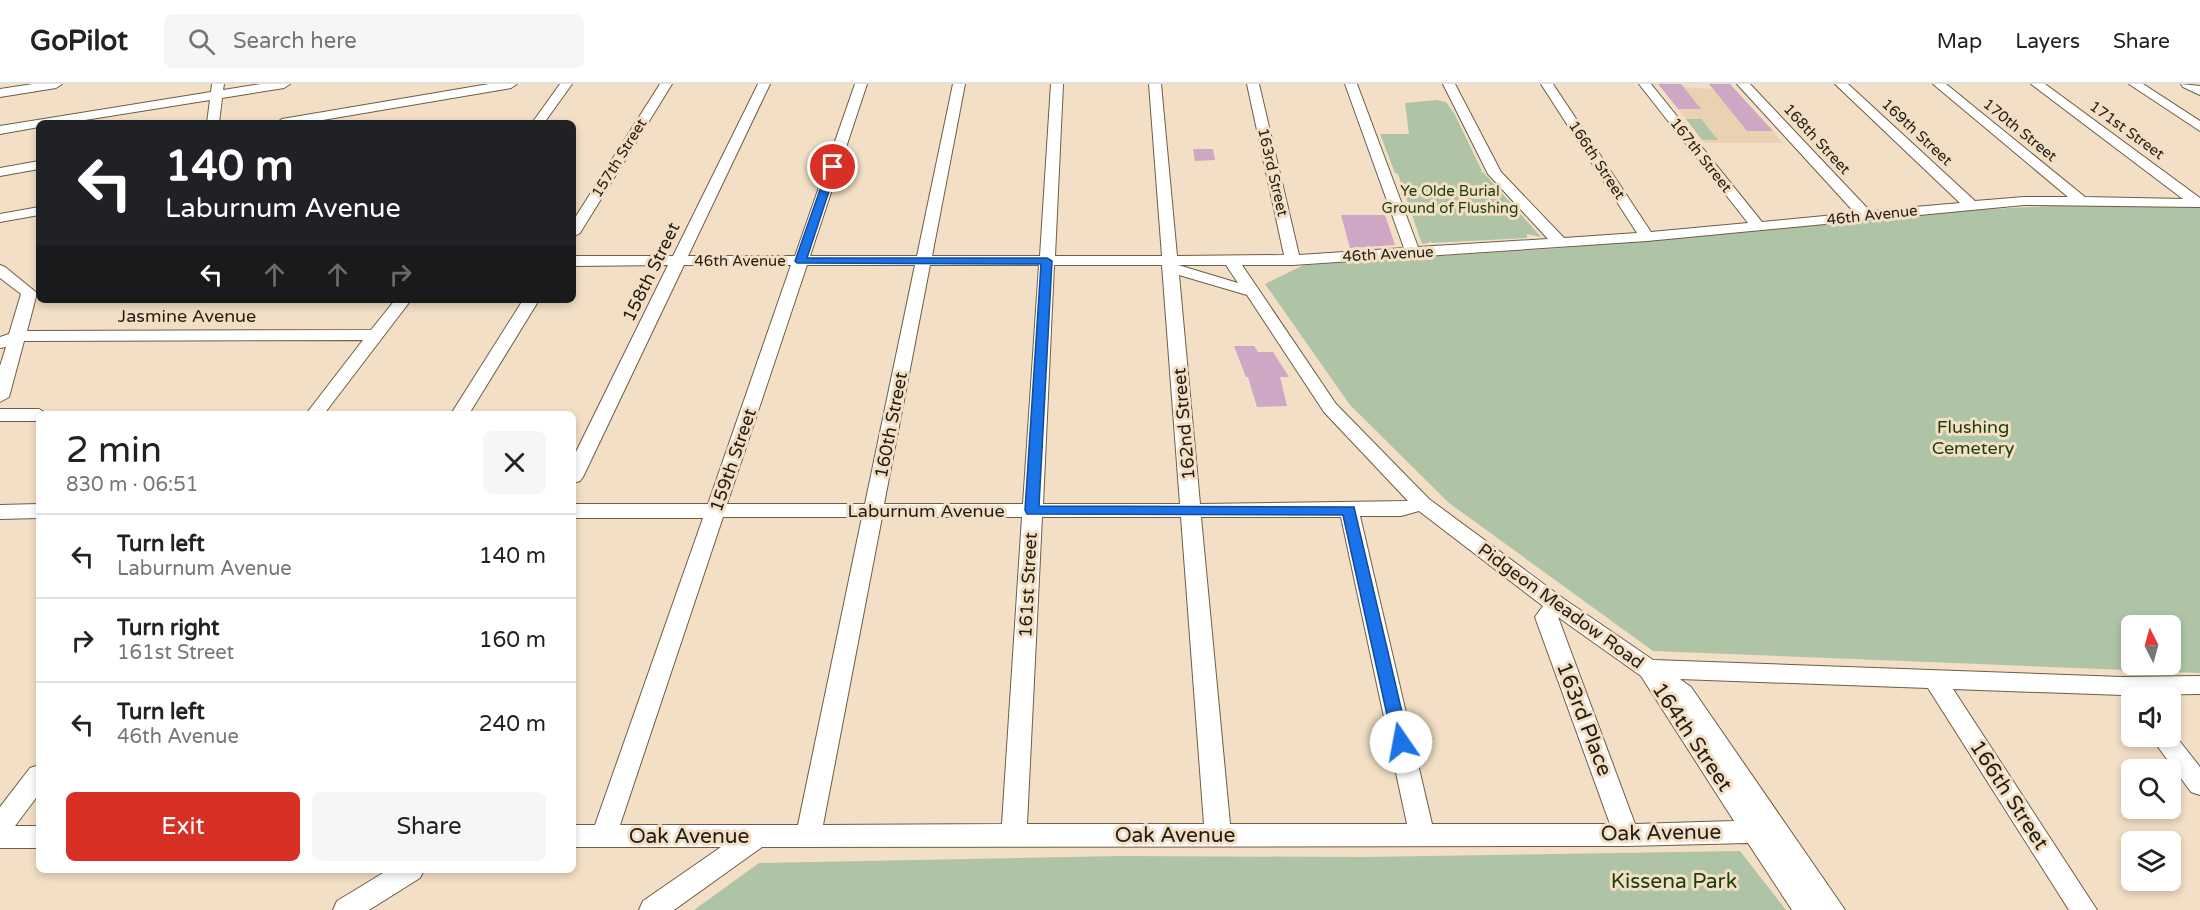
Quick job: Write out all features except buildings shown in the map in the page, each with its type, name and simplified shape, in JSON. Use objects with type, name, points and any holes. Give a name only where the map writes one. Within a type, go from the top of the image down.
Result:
[{"type":"street","points":[[0,93],[56,84]]},
{"type":"street","points":[[56,120],[217,89],[284,84]]},
{"type":"street","points":[[300,120],[511,84]]},
{"type":"street","points":[[540,120],[567,84]]},
{"type":"street","name":"157th Street","points":[[576,228],[666,84]]},
{"type":"street","name":"158th Street","points":[[576,471],[764,84]]},
{"type":"street","name":"159th Street","points":[[604,836],[861,84]]},
{"type":"street","name":"160th Street","points":[[808,836],[959,84]]},
{"type":"street","name":"161st Street","points":[[1014,835],[1057,84]]},
{"type":"street","name":"162nd Street","points":[[1155,84],[1218,835]]},
{"type":"street","name":"163rd Street","points":[[1253,84],[1293,260]]},
{"type":"street","points":[[1351,84],[1413,253]]},
{"type":"street","points":[[1449,84],[1495,174],[1560,243]]},
{"type":"street","name":"166th Street","points":[[1547,84],[1647,237]]},
{"type":"street","name":"167th Street","points":[[1645,84],[1758,226]]},
{"type":"street","name":"168th Street","points":[[1743,84],[1866,216]]},
{"type":"street","name":"169th Street","points":[[1841,84],[1971,205]]},
{"type":"street","name":"170th Street","points":[[1939,84],[2081,201]]},
{"type":"street","name":"171st Street","points":[[2037,84],[2199,203]]},
{"type":"street","points":[[2135,84],[2200,127]]},
{"type":"street","points":[[2187,84],[2200,91]]},
{"type":"street","points":[[213,120],[217,89]]},
{"type":"street","points":[[0,130],[36,124]]},
{"type":"street","points":[[0,172],[36,166]]},
{"type":"street","name":"46th Avenue","points":[[576,261],[923,260],[1170,264],[1232,260],[1293,260],[1647,237],[2024,201],[2199,203]]},
{"type":"street","points":[[0,218],[36,212]]},
{"type":"street","name":"Pidgeon Meadow Road","points":[[1232,260],[1330,408],[1422,504],[1556,605],[1647,669],[1934,680],[2121,692]]},
{"type":"street","points":[[1170,264],[1251,290],[1276,260]]},
{"type":"street","points":[[0,270],[20,283],[29,293],[19,336],[0,397]]},
{"type":"street","points":[[0,284],[36,283]]},
{"type":"street","points":[[317,411],[401,303]]},
{"type":"street","points":[[462,411],[529,303]]},
{"type":"street","name":"Jasmine Avenue","points":[[0,343],[19,336],[376,335]]},
{"type":"street","points":[[0,415],[36,415]]},
{"type":"street","name":"Laburnum Avenue","points":[[576,511],[1349,510],[1401,509],[1422,504]]},
{"type":"street","points":[[1349,510],[1422,835]]},
{"type":"street","points":[[0,512],[36,512]]},
{"type":"street","name":"163rd Place","points":[[1556,605],[1546,617],[1627,835]]},
{"type":"street","name":"164th Street","points":[[1647,669],[1766,830],[1832,910]]},
{"type":"street","name":"166th Street","points":[[1934,680],[2084,910]]},
{"type":"street","name":"Pidgeon Meadow Road","points":[[2179,687],[2200,685]]},
{"type":"street","points":[[2171,747],[2200,785]]},
{"type":"street","points":[[0,826],[36,779]]},
{"type":"street","name":"Oak Avenue","points":[[576,836],[1627,835],[1766,830]]},
{"type":"street","name":"164th Street","points":[[1766,830],[1807,910]]},
{"type":"street","points":[[652,910],[757,836]]},
{"type":"street","points":[[0,837],[36,837]]},
{"type":"street","points":[[346,910],[380,881],[403,873]]},
{"type":"shaded area","points":[[1683,87],[1713,89],[1747,131],[1773,131],[1783,143],[1705,143],[1678,109],[1700,109]]},
{"type":"green space","name":"Ye Olde Burial Ground of Flushing","points":[[1436,100],[1446,102],[1454,113],[1482,171],[1480,172],[1483,172],[1541,237],[1527,234],[1527,238],[1432,243],[1429,241],[1429,243],[1422,244],[1398,174],[1395,173],[1380,134],[1409,134],[1405,103]]},
{"type":"green space","points":[[1686,119],[1701,119],[1718,140],[1702,140]]},
{"type":"green space","name":"Flushing Cemetery","points":[[2086,204],[2200,206],[2200,673],[2181,672],[2181,615],[2121,615],[2121,670],[1653,651],[1449,503],[1350,405],[1265,284],[1304,265],[1560,248],[1974,210]]},
{"type":"green space","name":"Kissena Park","points":[[1740,851],[1786,910],[694,910],[759,863],[1120,856],[1362,857]]},
{"type":"route","points":[[833,167],[801,261],[1047,261],[1032,510],[1349,510],[1401,742]]}]
